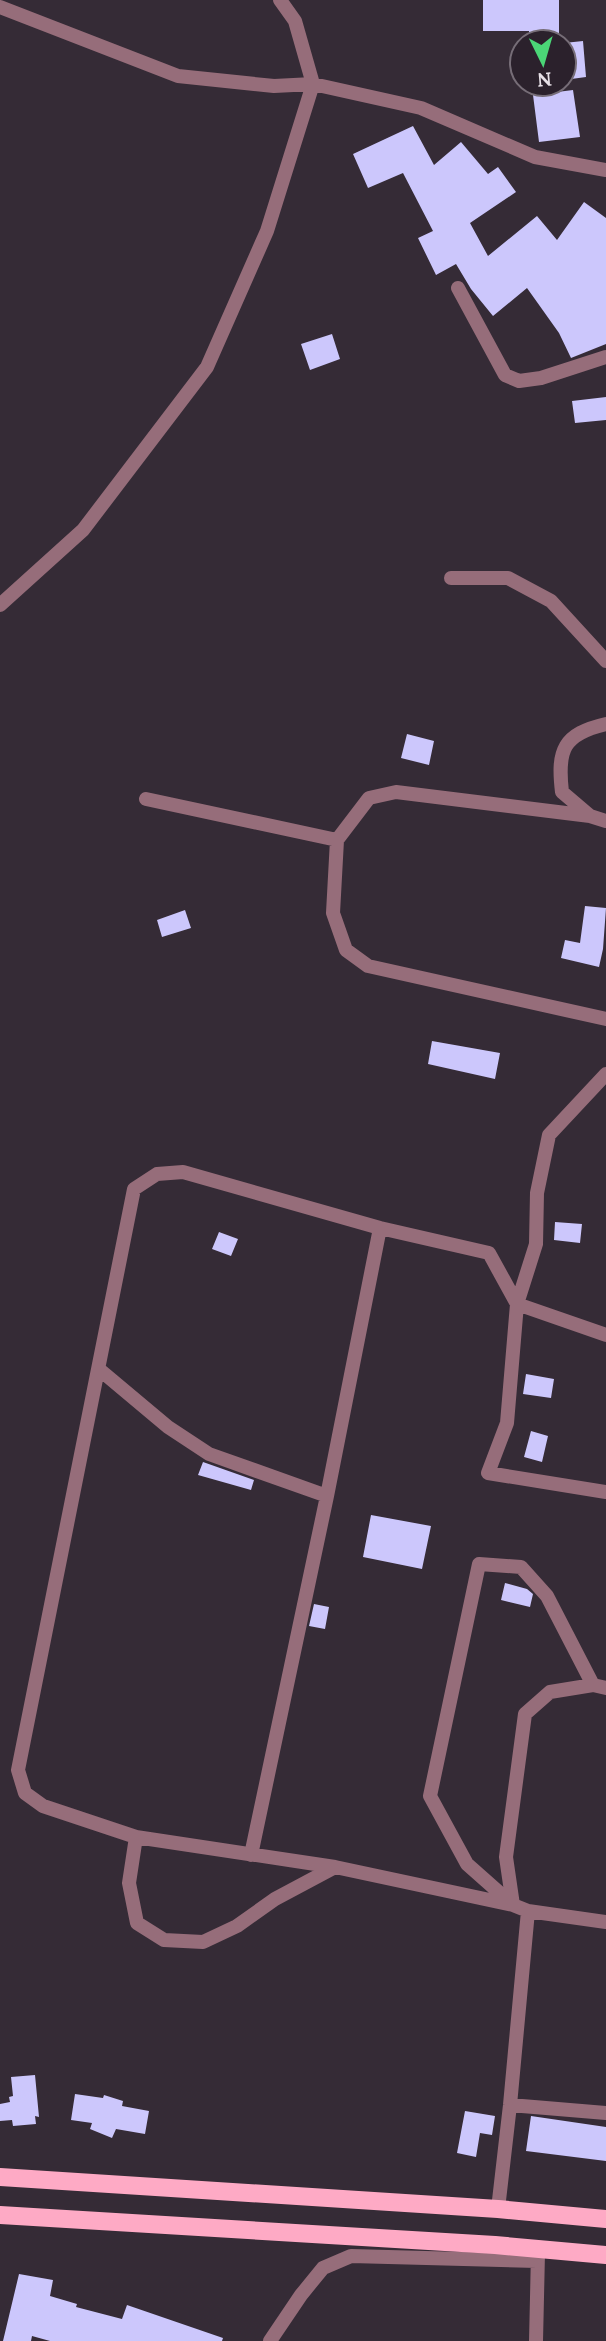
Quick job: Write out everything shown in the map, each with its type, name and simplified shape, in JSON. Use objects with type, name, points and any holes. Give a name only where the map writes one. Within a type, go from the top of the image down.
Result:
[{"type":"main road","points":[[0,2177],[498,2209],[606,2219]]},
{"type":"main road","points":[[0,2215],[538,2254],[606,2255]]},
{"type":"street","points":[[0,605],[83,530],[207,367],[267,231],[313,84],[295,21],[280,0]]},
{"type":"street","points":[[0,7],[178,76],[274,86],[313,84],[421,108],[536,157],[606,170]]},
{"type":"street","points":[[458,288],[505,375],[519,381],[541,379],[606,357]]},
{"type":"street","points":[[451,578],[508,578],[551,601],[606,661]]},
{"type":"street","points":[[590,816],[562,792],[559,767],[566,746],[581,730],[606,724]]},
{"type":"street","points":[[606,821],[590,816],[396,792],[369,798],[337,840],[332,913],[346,950],[368,966],[606,1019]]},
{"type":"street","points":[[146,799],[337,840]]},
{"type":"street","points":[[606,1074],[549,1135],[537,1193],[536,1244],[517,1304],[507,1423],[488,1473],[606,1492]]},
{"type":"street","points":[[606,1335],[517,1304],[489,1253],[380,1228],[183,1172],[157,1174],[134,1189],[18,1770],[25,1793],[43,1806],[136,1837],[335,1867],[528,1910],[606,1922]]},
{"type":"street","points":[[251,1855],[380,1228]]},
{"type":"street","points":[[100,1370],[168,1427],[209,1454],[327,1496]]},
{"type":"street","points":[[479,1564],[521,1567],[547,1596],[599,1687],[550,1692],[525,1714],[506,1857],[513,1905],[467,1864],[430,1796],[479,1564]]},
{"type":"street","points":[[136,1837],[129,1883],[136,1923],[164,1940],[203,1942],[237,1926],[275,1899],[335,1867]]},
{"type":"street","points":[[498,2209],[528,1910]]},
{"type":"street","points":[[510,2105],[606,2113]]},
{"type":"street","points":[[270,2341],[323,2268],[351,2256],[538,2254],[536,2341]]},
{"type":"building","points":[[483,0],[559,0],[559,28],[483,31]]},
{"type":"building","points":[[583,41],[586,77],[578,78],[578,42]]},
{"type":"building","points":[[533,98],[574,98],[580,137],[539,142]]},
{"type":"building","points":[[413,126],[434,165],[461,142],[488,174],[498,167],[516,192],[470,223],[488,256],[537,216],[557,240],[584,202],[606,218],[606,344],[571,358],[559,333],[527,288],[493,316],[471,289],[456,264],[436,275],[418,238],[433,231],[403,173],[368,188],[353,154]]},
{"type":"building","points":[[332,334],[340,359],[310,370],[301,344]]},
{"type":"building","points":[[606,397],[606,420],[575,423],[572,401]]},
{"type":"building","points":[[407,734],[434,741],[429,765],[401,758]]},
{"type":"building","points":[[585,906],[606,908],[599,967],[561,958],[565,940],[580,943]]},
{"type":"building","points":[[185,910],[191,928],[162,937],[157,920]]},
{"type":"building","points":[[432,1041],[500,1053],[495,1079],[428,1064]]},
{"type":"building","points":[[555,1222],[582,1224],[580,1243],[554,1240]]},
{"type":"building","points":[[219,1232],[238,1239],[231,1256],[212,1249]]},
{"type":"building","points":[[526,1374],[554,1379],[551,1398],[523,1394]]},
{"type":"building","points":[[531,1431],[548,1436],[542,1462],[524,1457]]},
{"type":"building","points":[[203,1462],[254,1480],[251,1490],[198,1475]]},
{"type":"building","points":[[371,1515],[431,1526],[422,1569],[363,1557]]},
{"type":"building","points":[[505,1583],[527,1589],[533,1594],[530,1607],[501,1600]]},
{"type":"building","points":[[314,1604],[329,1607],[325,1629],[309,1626]]},
{"type":"building","points":[[35,2075],[39,2117],[35,2116],[36,2124],[13,2126],[12,2120],[0,2121],[0,2104],[10,2102],[9,2097],[13,2096],[11,2077]]},
{"type":"building","points":[[75,2094],[103,2098],[104,2095],[123,2101],[122,2106],[149,2111],[145,2134],[116,2129],[112,2138],[90,2129],[92,2123],[71,2120]]},
{"type":"building","points":[[465,2111],[495,2116],[492,2135],[480,2133],[476,2157],[457,2153]]},
{"type":"building","points":[[531,2116],[606,2127],[606,2161],[526,2151]]},
{"type":"building","points":[[19,2274],[53,2280],[50,2296],[77,2304],[76,2307],[122,2319],[127,2305],[223,2338],[222,2341],[50,2341],[32,2336],[31,2341],[3,2341]]}]
